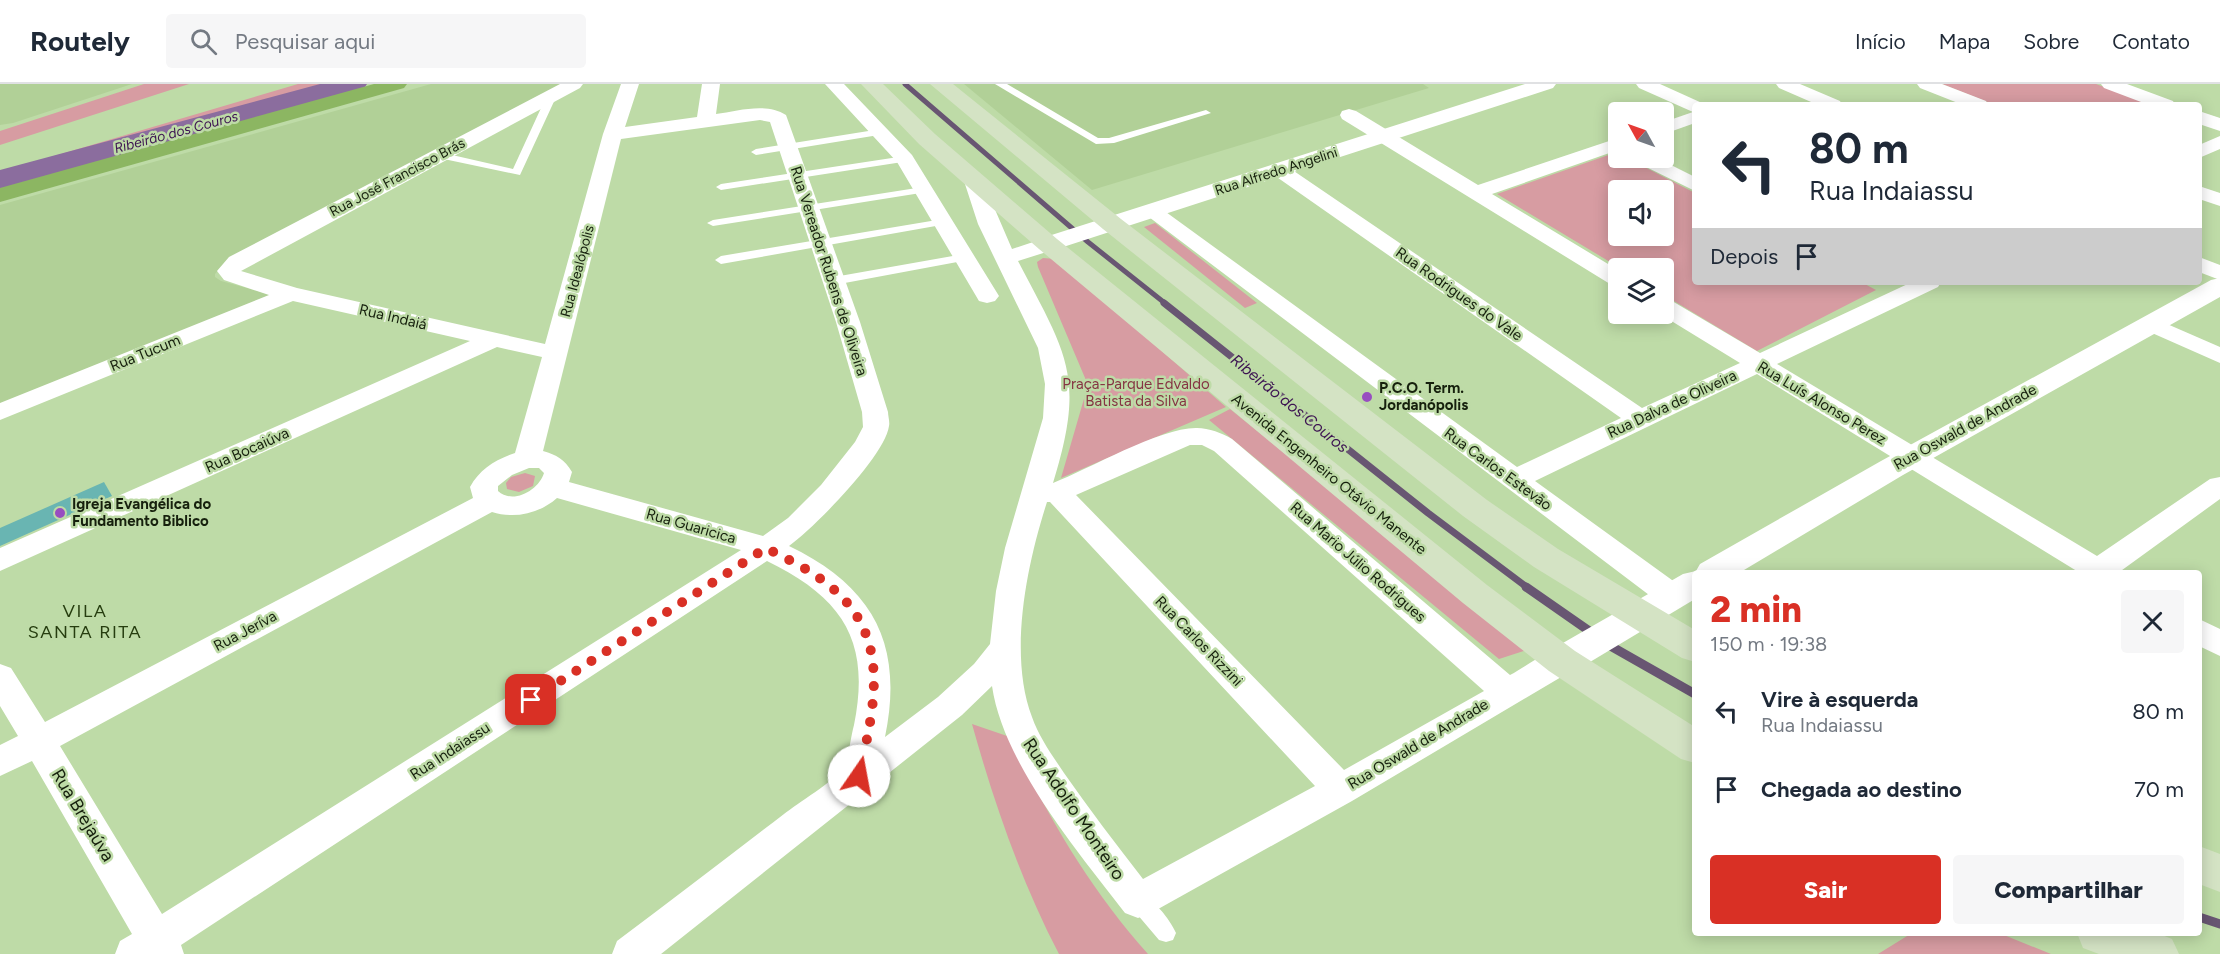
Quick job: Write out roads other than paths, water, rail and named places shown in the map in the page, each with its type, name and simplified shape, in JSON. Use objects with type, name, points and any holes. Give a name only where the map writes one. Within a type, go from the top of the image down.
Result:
[{"type":"highway","points":[[0,195],[397,84]]},
{"type":"main road","name":"Avenida Engenheiro Otávio Manente","points":[[871,84],[974,181],[1054,242],[1475,594],[1571,655],[1692,745]]},
{"type":"main road","points":[[940,84],[1104,226],[1475,508],[1630,621],[1692,647]]},
{"type":"main road","points":[[2202,866],[2220,873]]},
{"type":"main road","points":[[2107,936],[2156,954]]},
{"type":"street","name":"Rua José Francisco Brás","points":[[232,275],[228,271],[237,262],[574,84]]},
{"type":"street","name":"Rua Idealópolis","points":[[528,459],[614,134],[630,84]]},
{"type":"street","points":[[706,121],[711,84]]},
{"type":"street","points":[[834,84],[905,159],[987,296]]},
{"type":"street","name":"Rua Alfredo Angelini","points":[[1006,258],[1546,84]]},
{"type":"street","points":[[1645,84],[1692,106]]},
{"type":"street","points":[[1785,84],[1826,102]]},
{"type":"street","points":[[1926,84],[1971,102]]},
{"type":"street","points":[[2110,84],[2158,102]]},
{"type":"street","name":"Rua Vereador Rubens de Oliveira","points":[[614,134],[706,121],[773,115],[778,119],[834,281],[875,412],[876,427],[867,445],[831,492],[798,525],[766,548]]},
{"type":"street","points":[[1349,116],[1608,273]]},
{"type":"street","points":[[1674,124],[1692,118]]},
{"type":"street","points":[[2202,118],[2220,125]]},
{"type":"street","points":[[2202,151],[2220,142]]},
{"type":"street","points":[[1477,192],[1608,147]]},
{"type":"street","points":[[1662,168],[1692,183]]},
{"type":"street","name":"Rua Rodrigues do Vale","points":[[1278,170],[1640,419]]},
{"type":"street","name":"Rua Adolfo Monteiro","points":[[974,181],[980,203],[1047,336],[1057,370],[1058,405],[1048,448],[1046,492],[1014,566],[1006,674],[1014,715],[1028,745],[1058,792],[1138,901]]},
{"type":"street","points":[[2202,193],[2220,200]]},
{"type":"street","name":"Rua Carlos Estevão","points":[[1152,211],[1513,480],[1683,590]]},
{"type":"street","points":[[2202,265],[2220,273]]},
{"type":"street","name":"Rua Indaiá","points":[[232,275],[291,294],[555,354]]},
{"type":"street","points":[[1887,285],[1904,294]]},
{"type":"street","name":"Rua Dalva de Oliveira","points":[[1513,480],[1924,285]]},
{"type":"street","name":"Rua Oswald de Andrade","points":[[1717,570],[1911,457],[2220,286]]},
{"type":"street","name":"Rua Tucum","points":[[0,412],[291,294]]},
{"type":"street","name":"Rua Luís Alonso Perez","points":[[1674,312],[2098,570]]},
{"type":"street","points":[[2151,324],[2220,356]]},
{"type":"street","name":"Rua Bocaiúva","points":[[0,560],[493,340]]},
{"type":"street","name":"Rua Mario Júlio Rodrigues","points":[[1046,492],[1177,439],[1197,434],[1206,436],[1223,444],[1506,691]]},
{"type":"street","points":[[528,459],[548,461],[555,466],[558,472],[553,487],[535,500],[522,504],[499,505],[490,501],[484,488],[495,472],[516,461],[528,459]]},
{"type":"street","name":"Rua Guaricica","points":[[553,487],[766,548],[808,570],[838,593],[852,610],[870,644],[875,670],[872,716],[859,776]]},
{"type":"street","name":"Rua Carlos Rizzini","points":[[1046,492],[1340,790]]},
{"type":"street","points":[[2102,570],[2214,497]]},
{"type":"street","name":"Rua Jeríva","points":[[0,762],[490,501]]},
{"type":"street","name":"Rua Indaiassu","points":[[152,949],[766,548]]},
{"type":"street","name":"Rua Oswald de Andrade","points":[[1138,901],[1340,790],[1506,691],[1683,590]]},
{"type":"street","points":[[2202,634],[2220,644]]},
{"type":"street","points":[[631,954],[950,706],[985,673],[1007,646]]},
{"type":"street","name":"Rua Brejaúva","points":[[0,677],[39,741],[152,949]]},
{"type":"street","points":[[950,706],[979,703],[1014,715]]},
{"type":"lane","points":[[1000,84],[1089,138],[1103,142],[1206,113]]},
{"type":"lane","points":[[439,155],[516,173],[552,95]]},
{"type":"lane","points":[[756,152],[881,132]]},
{"type":"lane","points":[[721,187],[905,159]]},
{"type":"lane","points":[[713,223],[923,190]]},
{"type":"lane","points":[[721,260],[943,222]]},
{"type":"lane","points":[[834,281],[964,258]]},
{"type":"lane","points":[[1138,901],[1166,933]]},
{"type":"waterway","name":"Ribeirão dos Couros","points":[[0,180],[353,84]]},
{"type":"waterway","name":"Ribeirão dos Couros","points":[[905,84],[1088,242],[1166,304]]},
{"type":"waterway","name":"Ribeirão dos Couros","points":[[1164,303],[1428,513],[1528,588]]},
{"type":"waterway","name":"Ribeirão dos Couros","points":[[1526,587],[1595,635]]},
{"type":"waterway","name":"Ribeirão dos Couros","points":[[1607,644],[1692,692]]},
{"type":"waterway","name":"Ribeirão dos Couros","points":[[2202,918],[2220,924]]},
{"type":"place","name":"P.C.O. Term. Jordanópolis","points":[[1367,397]]},
{"type":"place","name":"Igreja Evangélica do Fundamento Biblico","points":[[60,513]]},
{"type":"district","name":"VILA SANTA RITA","points":[[85,621]]},
{"type":"park label","name":"Praça-Parque Edvaldo Batista da Silva","points":[[1136,392]]}]
